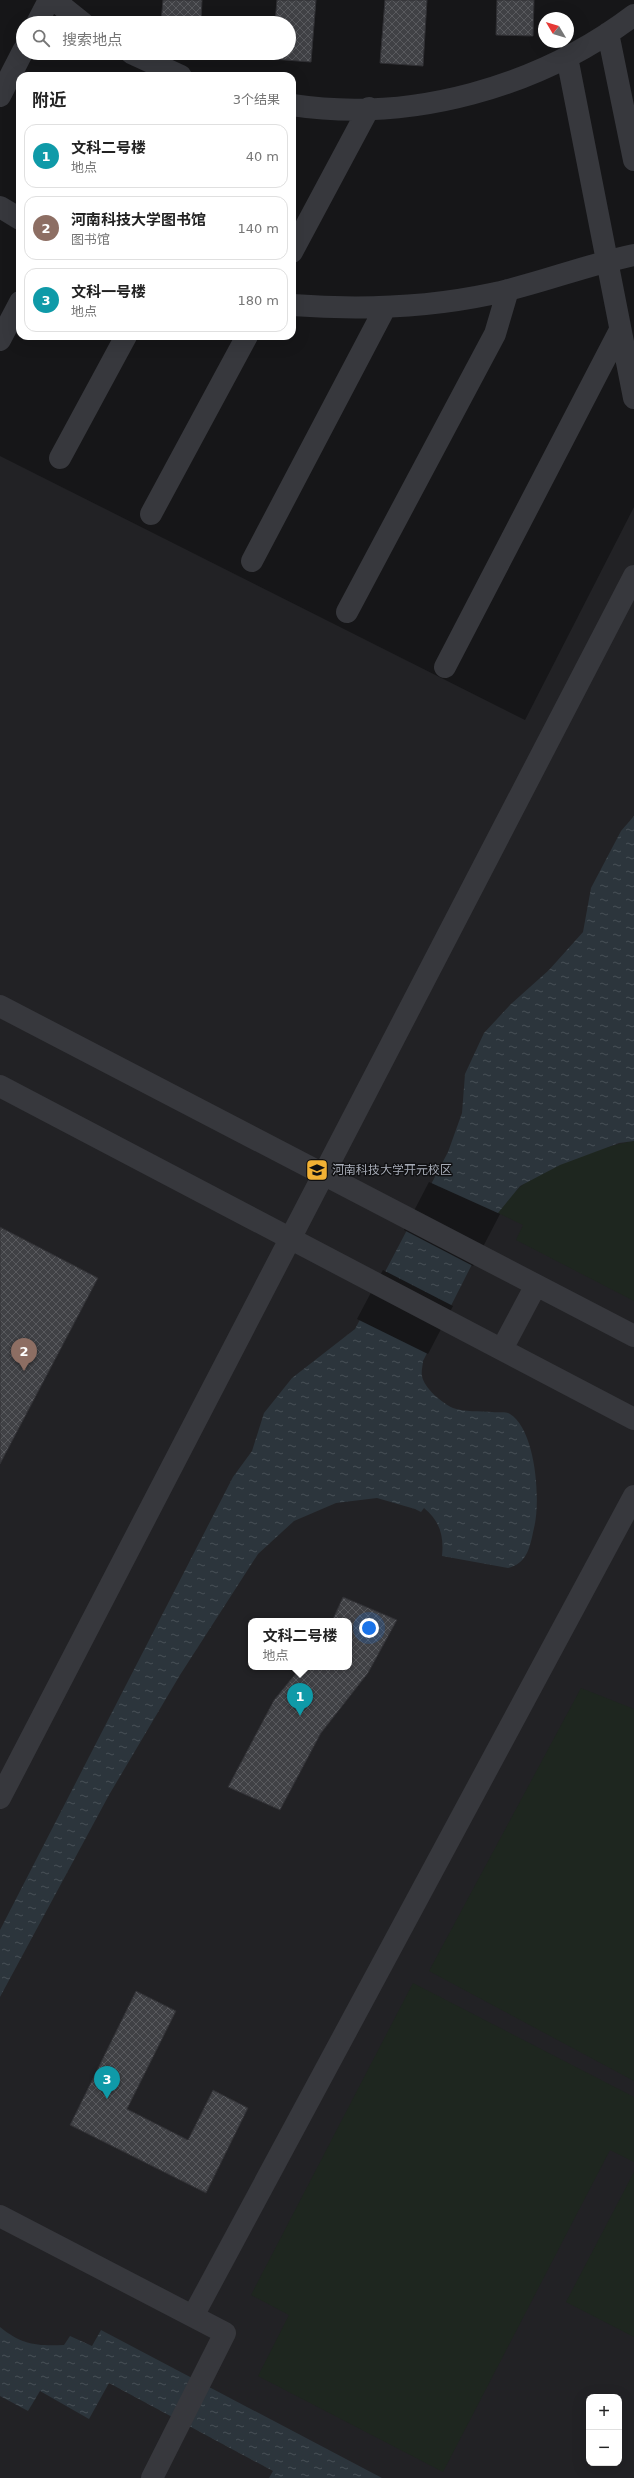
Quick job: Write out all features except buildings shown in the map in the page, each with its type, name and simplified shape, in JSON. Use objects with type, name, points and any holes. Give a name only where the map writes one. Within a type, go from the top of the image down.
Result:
[{"type":"street","points":[[41,16],[49,0]]},
{"type":"street","points":[[54,0],[74,16]]},
{"type":"street","points":[[296,105],[339,109],[414,105],[487,90],[522,77],[567,57],[608,33],[634,15]]},
{"type":"street","points":[[608,33],[634,160]]},
{"type":"street","points":[[567,57],[634,398]]},
{"type":"street","points":[[0,96],[18,60]]},
{"type":"street","points":[[138,63],[168,72]]},
{"type":"street","points":[[296,245],[369,108]]},
{"type":"street","points":[[0,207],[16,217]]},
{"type":"street","points":[[296,306],[385,308],[438,303],[508,290],[606,261],[634,256]]},
{"type":"street","points":[[347,612],[495,334],[508,290]]},
{"type":"street","points":[[252,561],[385,308]]},
{"type":"street","points":[[0,340],[16,310]]},
{"type":"street","points":[[445,667],[620,330]]},
{"type":"street","points":[[60,458],[124,340]]},
{"type":"street","points":[[151,514],[245,340]]},
{"type":"street","points":[[0,1798],[634,576]]},
{"type":"street","points":[[0,1006],[634,1336]]},
{"type":"street","points":[[0,1086],[634,1419]]},
{"type":"street","points":[[502,1349],[536,1284]]},
{"type":"street","points":[[193,2316],[634,1496]]},
{"type":"street","points":[[0,2216],[225,2333],[152,2478]]},
{"type":"shaded area","name":"河南科技大学开元校区","points":[[0,456],[525,720],[634,507],[634,2478],[0,2478]]},
{"type":"shaded area","points":[[634,1141],[634,1301],[516,1240],[523,1225],[498,1213],[520,1187],[542,1173],[592,1152]]},
{"type":"shaded area","points":[[581,1688],[634,1709],[634,2081],[429,1971]]},
{"type":"shaded area","points":[[413,1983],[634,2097],[634,2162],[610,2150],[443,2472],[258,2376],[289,2315],[251,2295]]},
{"type":"shaded area","points":[[634,2172],[634,2337],[566,2302]]},
{"type":"water","points":[[634,816],[634,1141],[619,1143],[560,1165],[520,1186],[498,1213],[423,1361],[423,1381],[434,1395],[444,1403],[453,1408],[462,1410],[508,1413],[519,1422],[526,1435],[531,1450],[536,1484],[536,1516],[527,1553],[515,1566],[508,1568],[442,1556],[440,1529],[434,1518],[424,1508],[421,1512],[377,1498],[336,1503],[294,1521],[258,1554],[180,1675],[109,1795],[0,1997],[0,1930],[233,1477],[252,1451],[264,1413],[292,1378],[355,1329],[448,1152],[462,1113],[465,1074],[484,1033],[511,1004],[549,970],[583,932],[591,888],[621,831]]},
{"type":"water","points":[[0,2327],[15,2338],[30,2343],[45,2345],[64,2345],[70,2336],[92,2346],[101,2330],[382,2478],[269,2478],[273,2471],[109,2383],[89,2419],[40,2391],[28,2411],[0,2396]]},
{"type":"pier","points":[[429,1182],[500,1214],[473,1266],[404,1230]]},
{"type":"pier","points":[[383,1270],[453,1306],[428,1354],[357,1319]]},
{"type":"place","name":"河南科技大学开元校区","points":[[317,1170]]},
{"type":"place","name":"河南科技大学图书馆","points":[[24,1371]]},
{"type":"place","name":"文科二号楼","points":[[300,1716]]},
{"type":"place","name":"文科一号楼","points":[[107,2099]]}]
